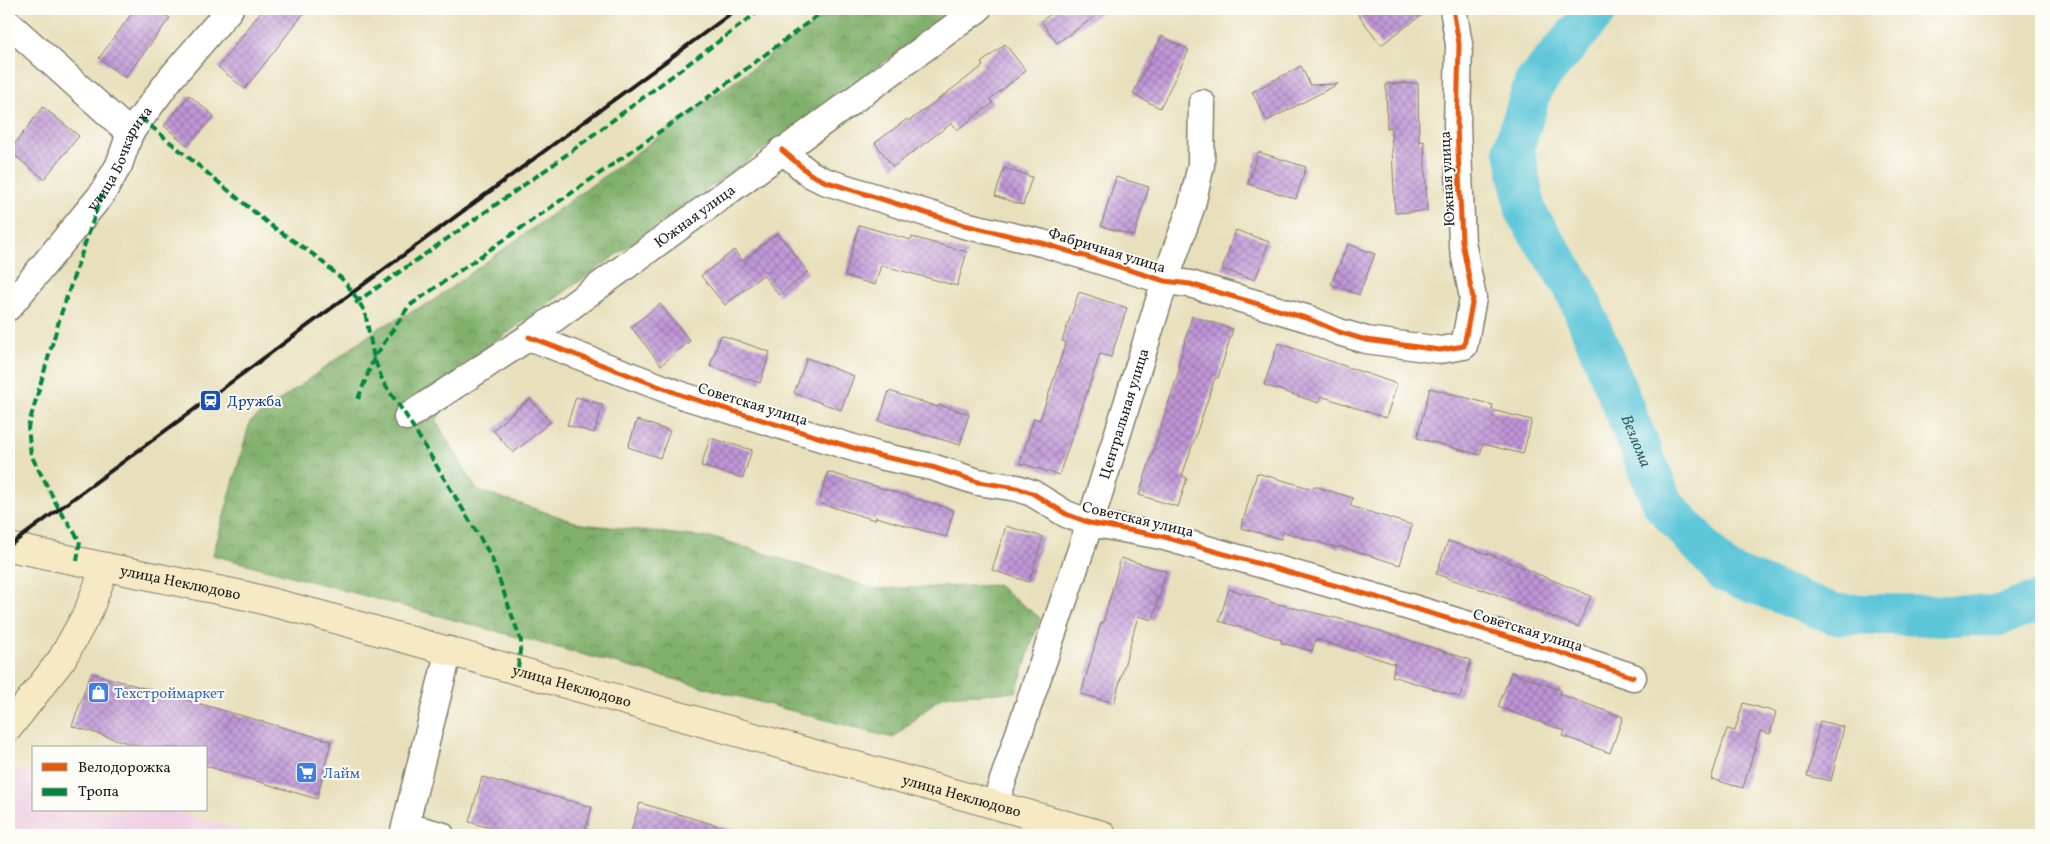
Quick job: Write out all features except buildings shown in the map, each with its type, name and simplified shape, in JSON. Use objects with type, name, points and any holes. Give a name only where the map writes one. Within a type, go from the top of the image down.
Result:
[{"type":"main road","name":"улица Неклюдово","points":[[9,546],[246,596],[449,650],[995,804],[1039,827],[1102,835]]},
{"type":"main road","points":[[9,727],[62,659],[88,612],[106,567]]},
{"type":"street","name":"улица Бочкариха","points":[[9,307],[102,194],[118,165],[130,132],[170,79],[230,9]]},
{"type":"street","name":"Южная улица","points":[[407,417],[529,337],[782,150],[978,9]]},
{"type":"street","name":"Южная улица","points":[[1453,9],[1459,44],[1457,126],[1462,242],[1473,298],[1464,346]]},
{"type":"street","points":[[9,24],[130,132]]},
{"type":"street","name":"Центральная улица","points":[[995,804],[1090,523],[1165,281],[1192,205],[1201,165],[1202,103]]},
{"type":"street","name":"Фабричная улица","points":[[782,150],[810,174],[824,181],[964,224],[1042,243],[1165,281],[1190,284],[1309,320],[1366,340],[1440,350],[1464,346]]},
{"type":"street","name":"Советская улица","points":[[529,337],[684,396],[880,456],[932,467],[978,482],[1017,488],[1032,493],[1066,514],[1090,523],[1162,536],[1383,599],[1552,650],[1633,677]]},
{"type":"street","points":[[441,835],[404,830],[449,650]]},
{"type":"shaded area","points":[[15,769],[32,773],[32,812],[175,812],[260,835],[9,835],[9,772]]},
{"type":"green space","points":[[834,9],[958,9],[463,365],[436,421],[477,490],[582,524],[720,539],[874,589],[997,585],[1040,618],[1016,692],[942,696],[893,738],[213,555],[250,422],[379,328],[431,302]]},
{"type":"waterway","name":"Везлома","points":[[1598,9],[1534,84],[1514,147],[1526,213],[1575,289],[1663,504],[1725,572],[1834,614],[1997,616],[2041,601]]},
{"type":"railway","points":[[9,546],[737,9]]},
{"type":"marked path","points":[[355,303],[554,164],[762,9]]},
{"type":"marked path","points":[[358,399],[374,358],[409,306],[698,105],[826,9]]},
{"type":"marked path","points":[[141,118],[270,225],[314,255],[341,278],[352,291],[365,312],[374,358],[383,382],[407,417],[491,556],[521,641],[518,669]]},
{"type":"marked path","points":[[77,561],[80,541],[59,509],[31,455],[28,427],[61,314],[102,194]]},
{"type":"cycle path","points":[[782,150],[810,174],[824,181],[964,225],[1042,243],[1165,281],[1190,284],[1309,319],[1339,332],[1366,340],[1440,350],[1464,346],[1473,298],[1462,242],[1457,126],[1459,44],[1453,9]]},
{"type":"cycle path","points":[[529,337],[684,396],[880,456],[932,467],[978,482],[1017,488],[1032,493],[1066,514],[1090,523],[1161,536],[1383,599],[1552,650],[1633,677]]},
{"type":"place","name":"Дружба","points":[[211,401]]},
{"type":"place","name":"Техстроймаркет","points":[[98,693]]},
{"type":"place","name":"Лайм","points":[[307,773]]}]
